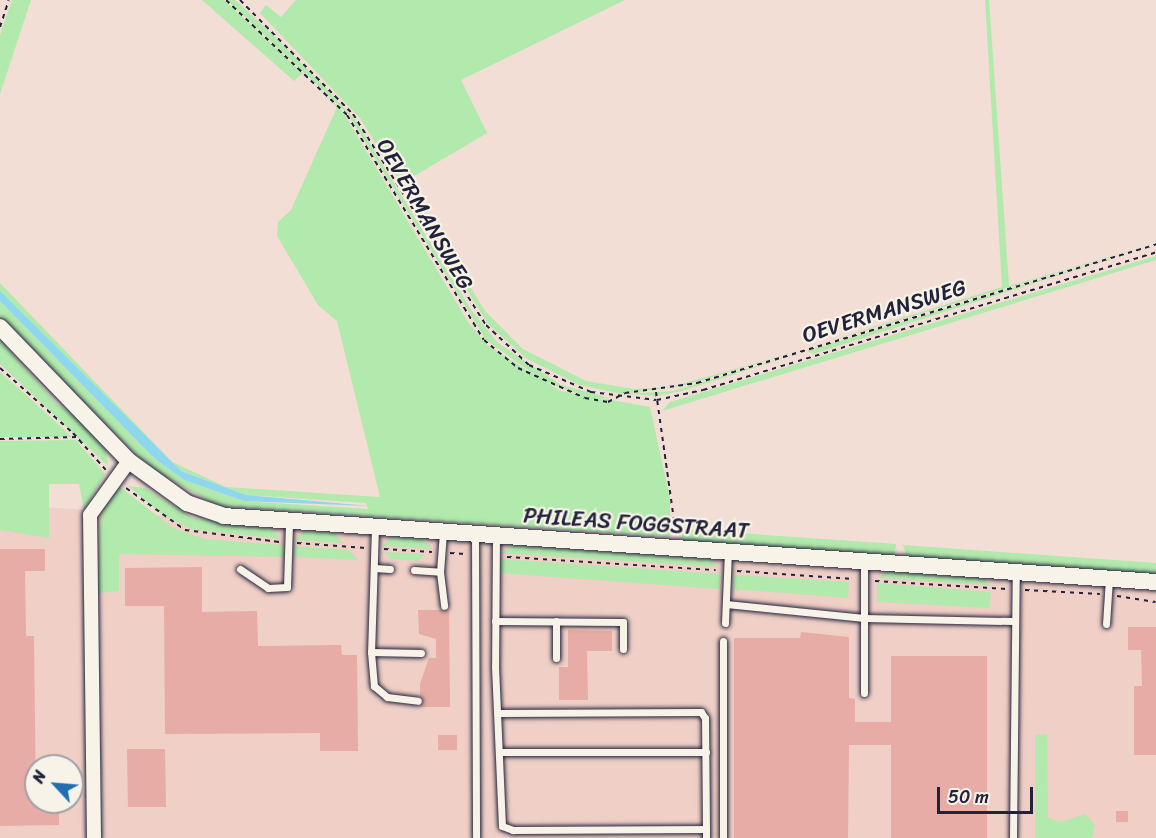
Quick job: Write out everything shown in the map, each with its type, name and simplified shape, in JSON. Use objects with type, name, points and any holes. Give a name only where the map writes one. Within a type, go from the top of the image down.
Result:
[{"type":"street","name":"PHILEAS FOGGSTRAAT","points":[[0,327],[129,461],[187,503],[224,516],[864,562],[1015,581],[1108,587],[1156,582]]},
{"type":"street","points":[[94,838],[90,515],[114,477],[129,461]]},
{"type":"lane","points":[[240,570],[268,588],[287,587],[289,521]]},
{"type":"lane","points":[[375,527],[371,652],[374,687],[387,697],[418,701]]},
{"type":"lane","points":[[443,532],[440,572],[444,606]]},
{"type":"lane","points":[[475,534],[476,838]]},
{"type":"lane","points":[[496,536],[498,817],[507,829],[706,829]]},
{"type":"lane","points":[[725,623],[728,552]]},
{"type":"lane","points":[[864,562],[864,693]]},
{"type":"lane","points":[[374,568],[390,569]]},
{"type":"lane","points":[[414,570],[440,572]]},
{"type":"lane","points":[[1013,838],[1015,581]]},
{"type":"lane","points":[[1106,624],[1108,587]]},
{"type":"lane","points":[[726,604],[864,618],[1013,621]]},
{"type":"lane","points":[[495,621],[623,622],[623,649]]},
{"type":"lane","points":[[556,621],[556,658]]},
{"type":"lane","points":[[723,641],[723,838]]},
{"type":"lane","points":[[371,652],[421,653]]},
{"type":"lane","points":[[499,713],[701,712],[706,752],[706,838]]},
{"type":"lane","points":[[499,752],[706,752]]},
{"type":"path","points":[[0,27],[9,0]]},
{"type":"path","name":"OEVERMANSWEG","points":[[226,0],[347,115],[484,340],[519,368],[563,391],[608,402],[656,392],[1156,244]]},
{"type":"path","name":"OEVERMANSWEG","points":[[240,0],[353,114],[475,311],[500,340],[550,376],[620,398],[657,400],[1156,252]]},
{"type":"path","points":[[0,368],[77,437],[114,477],[155,513],[185,530],[289,543],[476,555]]},
{"type":"path","points":[[656,392],[674,498],[675,548]]},
{"type":"path","points":[[0,439],[77,437]]},
{"type":"path","points":[[496,556],[864,580],[1015,581],[1108,587],[1156,602]]},
{"type":"shaded area","points":[[0,504],[1156,587],[1156,838],[0,838]]},
{"type":"green space","points":[[12,0],[31,0],[0,94],[0,35]]},
{"type":"green space","points":[[202,0],[224,0],[303,73],[294,81]]},
{"type":"green space","points":[[227,0],[235,0],[272,34],[356,121],[472,311],[498,343],[561,385],[613,399],[584,396],[545,382],[486,340],[348,114]]},
{"type":"green space","points":[[296,0],[625,0],[461,80],[487,133],[406,181],[485,311],[523,349],[586,381],[634,389],[671,387],[798,351],[682,386],[622,394],[580,385],[527,359],[488,324],[360,118],[260,13],[266,5],[281,17]]},
{"type":"green space","points":[[985,0],[989,0],[1009,286],[1156,243],[803,349],[1002,287]]},
{"type":"green space","points":[[312,82],[341,109],[468,322],[487,345],[560,391],[650,407],[670,499],[670,537],[218,506],[150,468],[0,319],[0,301],[154,458],[184,480],[244,501],[368,509],[366,503],[246,495],[181,471],[159,453],[0,291],[0,283],[172,462],[226,487],[380,497],[337,321],[318,305],[277,236],[278,222],[291,210],[337,107]]},
{"type":"green space","points":[[1156,244],[813,354],[807,351],[1026,284]]},
{"type":"green space","points":[[1156,256],[1156,260],[662,411],[670,402]]},
{"type":"green space","points":[[0,340],[57,404],[81,420],[106,450],[108,466],[0,364]]},
{"type":"green space","points":[[800,353],[682,391],[657,396],[625,394],[673,391]]},
{"type":"green space","points":[[0,372],[26,395],[72,437],[0,437]]},
{"type":"green space","points":[[76,440],[105,474],[84,510],[79,484],[49,484],[49,538],[0,530],[0,441]]},
{"type":"green space","points":[[128,486],[145,488],[193,518],[272,529],[281,539],[191,529],[164,516]]},
{"type":"green space","points":[[120,487],[173,528],[205,539],[283,545],[283,557],[119,554],[119,591],[98,593],[101,509]]},
{"type":"green space","points":[[680,529],[896,544],[895,553],[891,557],[683,542]]},
{"type":"green space","points":[[305,531],[334,533],[343,543],[294,540]]},
{"type":"green space","points":[[392,537],[423,539],[432,549],[382,546]]},
{"type":"green space","points":[[511,545],[710,559],[717,567],[502,553]]},
{"type":"green space","points":[[903,545],[1156,563],[1156,575],[907,558]]},
{"type":"green space","points":[[294,546],[349,550],[358,560],[295,557]]},
{"type":"green space","points":[[384,552],[425,554],[418,561],[391,559]]},
{"type":"green space","points":[[500,559],[721,574],[719,589],[499,573]]},
{"type":"green space","points":[[886,571],[984,578],[990,585],[879,578]]},
{"type":"green space","points":[[734,575],[849,582],[848,598],[733,589]]},
{"type":"green space","points":[[877,583],[991,592],[989,608],[877,602]]},
{"type":"green space","points":[[1047,734],[1048,818],[1061,822],[1085,814],[1095,825],[1092,838],[1035,838],[1035,735]]},
{"type":"water","points":[[0,291],[181,471],[246,495],[370,506],[244,501],[184,480],[154,458],[0,301]]},
{"type":"building","points":[[0,549],[45,549],[45,571],[25,571],[26,636],[34,636],[35,754],[24,754],[24,814],[59,814],[59,825],[0,826]]},
{"type":"building","points":[[202,567],[202,612],[257,611],[258,646],[341,645],[342,655],[357,655],[358,751],[320,751],[320,733],[165,734],[164,606],[125,606],[125,568]]},
{"type":"building","points":[[418,610],[449,610],[450,707],[420,707],[420,684],[429,658],[436,658],[436,639],[419,634]]},
{"type":"building","points":[[1128,627],[1156,627],[1156,755],[1134,755],[1134,686],[1142,686],[1141,650],[1128,650]]},
{"type":"building","points":[[568,630],[612,631],[612,651],[587,651],[588,700],[559,700],[559,667],[568,667]]},
{"type":"building","points":[[801,632],[849,637],[849,698],[855,699],[855,722],[891,722],[891,656],[987,656],[987,838],[891,838],[891,745],[849,745],[848,838],[734,838],[734,638],[800,638]]},
{"type":"building","points":[[438,735],[457,735],[457,750],[438,750]]},
{"type":"building","points":[[127,749],[165,749],[166,807],[128,807]]},
{"type":"building","points":[[1116,811],[1128,811],[1128,822],[1116,822]]}]
